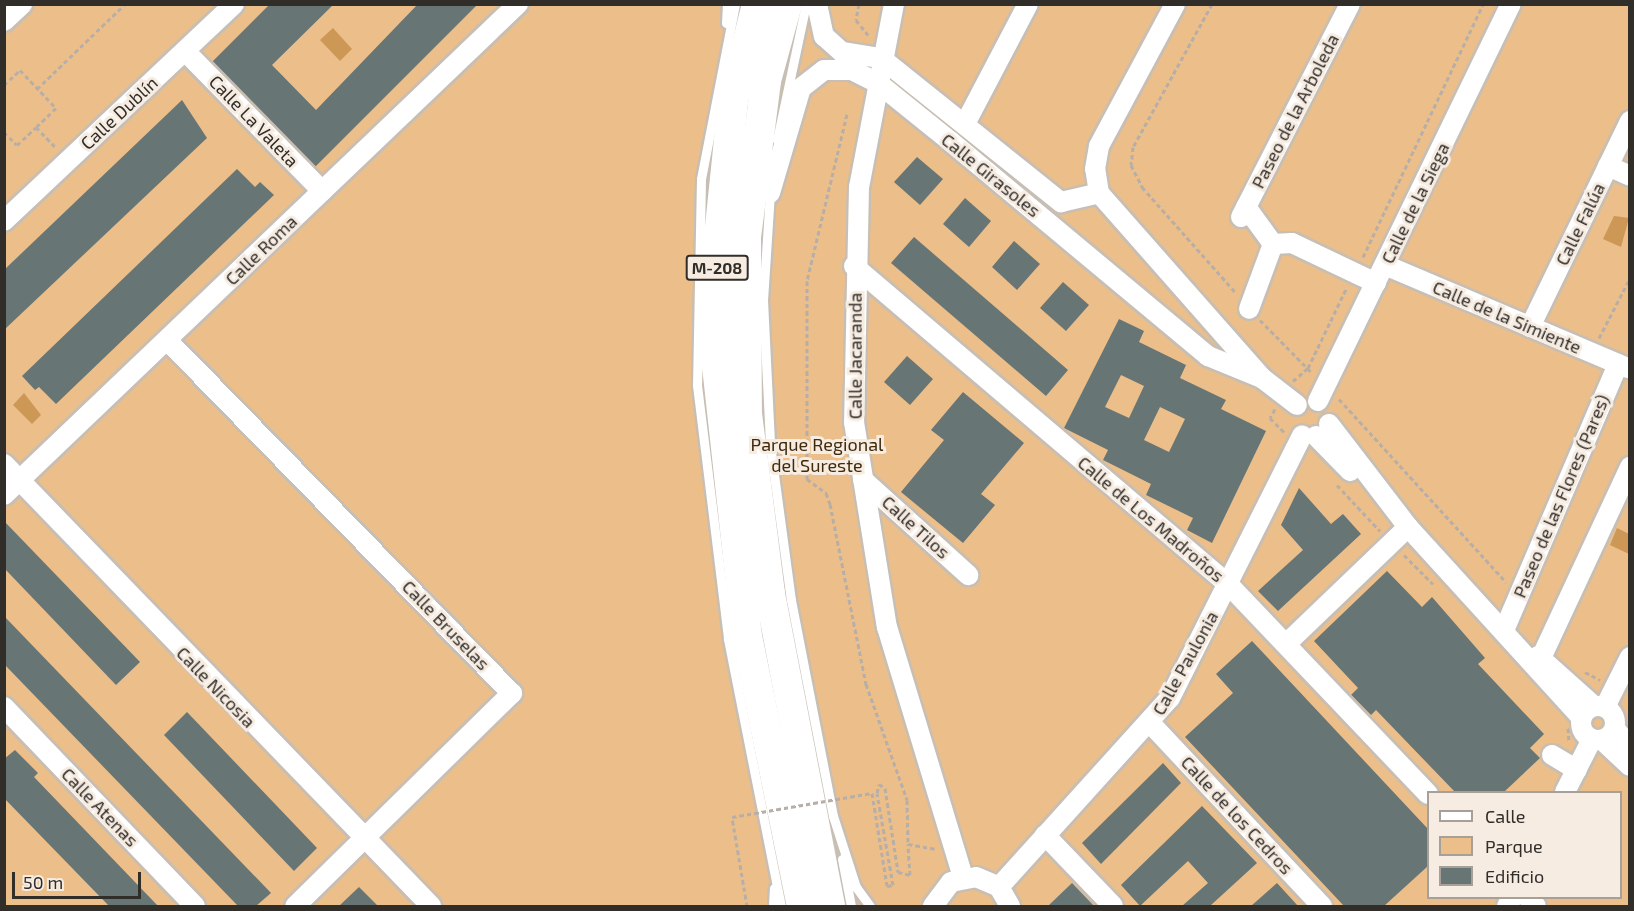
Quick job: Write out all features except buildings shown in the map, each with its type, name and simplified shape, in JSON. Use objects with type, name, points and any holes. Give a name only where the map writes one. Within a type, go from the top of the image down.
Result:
[{"type":"main road","name":"M-208","points":[[757,4],[733,101],[718,245],[717,366],[747,636],[802,906]]},
{"type":"main road","name":"M-208","points":[[787,4],[766,81],[746,238],[747,414],[770,594],[830,906]]},
{"type":"street","points":[[4,21],[22,4]]},
{"type":"street","name":"Calle Dublín","points":[[4,221],[234,4]]},
{"type":"street","name":"Calle Roma","points":[[4,495],[518,4]]},
{"type":"street","name":"Calle Girasoles","points":[[817,4],[824,36],[842,52],[881,58],[966,122],[1061,202],[1099,193],[1262,378],[1297,405]]},
{"type":"street","name":"Calle Jacaranda","points":[[894,4],[881,58],[859,187],[854,266],[855,422],[887,627],[951,852],[963,877]]},
{"type":"street","points":[[966,122],[1028,4]]},
{"type":"street","points":[[1099,193],[1095,169],[1099,146],[1175,4]]},
{"type":"street","name":"Paseo de la Arboleda","points":[[1282,243],[1243,212],[1350,4]]},
{"type":"street","name":"Calle de la Siega","points":[[1318,401],[1511,4]]},
{"type":"street","name":"Calle La Valeta","points":[[185,51],[322,191]]},
{"type":"street","name":"Calle Girasoles","points":[[770,192],[801,88],[824,70],[852,70],[878,83],[1208,356],[1262,378]]},
{"type":"street","name":"Calle Falúa","points":[[1530,327],[1629,121]]},
{"type":"street","points":[[1608,166],[1629,176]]},
{"type":"street","points":[[1046,220],[1061,202]]},
{"type":"street","points":[[1249,309],[1282,243]]},
{"type":"street","name":"Calle de la Simiente","points":[[1282,243],[1355,273],[1380,274],[1530,327],[1623,366]]},
{"type":"street","name":"Calle de Los Madroños","points":[[854,266],[1228,584],[1427,793]]},
{"type":"street","name":"Calle Bruselas","points":[[166,340],[512,693],[295,906]]},
{"type":"street","name":"Paseo de las Flores (Pares)","points":[[1506,629],[1518,596],[1623,366]]},
{"type":"street","points":[[1311,435],[1326,407],[1318,401],[1297,405],[1292,418],[1390,506],[1587,713]]},
{"type":"street","name":"Calle Paulonia","points":[[999,887],[1045,835],[1151,724],[1170,698],[1228,584],[1311,435]]},
{"type":"street","name":"Calle Nicosia","points":[[4,464],[364,840],[431,906]]},
{"type":"street","points":[[1541,658],[1629,467]]},
{"type":"street","name":"Calle Tilos","points":[[863,480],[968,575]]},
{"type":"street","points":[[1286,644],[1408,527]]},
{"type":"street","points":[[1506,629],[1541,658],[1587,713],[1594,746],[1567,791]]},
{"type":"street","points":[[1629,657],[1614,688],[1587,713],[1581,726],[1594,746],[1629,766]]},
{"type":"street","name":"Calle Atenas","points":[[4,707],[195,906]]},
{"type":"street","name":"Calle de los Cedros","points":[[1151,724],[1322,906]]},
{"type":"street","points":[[1552,755],[1594,746],[1629,747]]},
{"type":"street","points":[[1045,835],[1113,906]]},
{"type":"street","points":[[933,906],[941,890],[963,877],[999,887],[1010,906]]},
{"type":"lane","points":[[725,41],[727,4]]},
{"type":"lane","points":[[735,4],[725,41],[701,179],[697,385],[706,499],[728,639],[781,906]]},
{"type":"lane","points":[[806,4],[770,192],[763,300],[770,446],[791,600],[851,906]]},
{"type":"lane","points":[[833,816],[856,887],[870,906]]},
{"type":"lane","points":[[773,906],[774,874]]},
{"type":"path","points":[[37,89],[125,4]]},
{"type":"path","points":[[859,4],[856,20],[869,36]]},
{"type":"path","points":[[1212,4],[1134,147],[1131,165],[1142,187],[1249,309],[1308,368],[1483,4]]},
{"type":"path","points":[[4,85],[20,70],[56,108],[17,145],[4,132]]},
{"type":"path","points":[[747,906],[732,817],[872,793],[887,886],[894,885],[877,793],[879,784],[885,788],[898,872],[903,876],[912,865],[908,844],[908,800],[866,684],[830,504],[826,493],[807,479],[807,281],[847,114]]},
{"type":"path","points":[[36,127],[55,147]]},
{"type":"path","points":[[1591,353],[1629,278]]},
{"type":"path","points":[[1340,400],[1518,596]]},
{"type":"path","points":[[1270,418],[1311,435]]},
{"type":"path","points":[[1331,478],[1437,588]]},
{"type":"path","points":[[1579,669],[1614,688]]},
{"type":"path","points":[[1587,713],[1568,741],[1594,746]]},
{"type":"path","points":[[908,844],[951,852]]},
{"type":"green space","name":"Parque Regional del Sureste","points":[[5,5],[1629,5],[1629,906],[5,906]]},
{"type":"shaded area","points":[[333,28],[352,49],[340,61],[320,40]]},
{"type":"shaded area","points":[[1614,216],[1629,218],[1621,247],[1603,239]]},
{"type":"shaded area","points":[[24,393],[41,415],[32,424],[13,405]]},
{"type":"shaded area","points":[[1617,528],[1629,534],[1629,554],[1610,545]]}]
